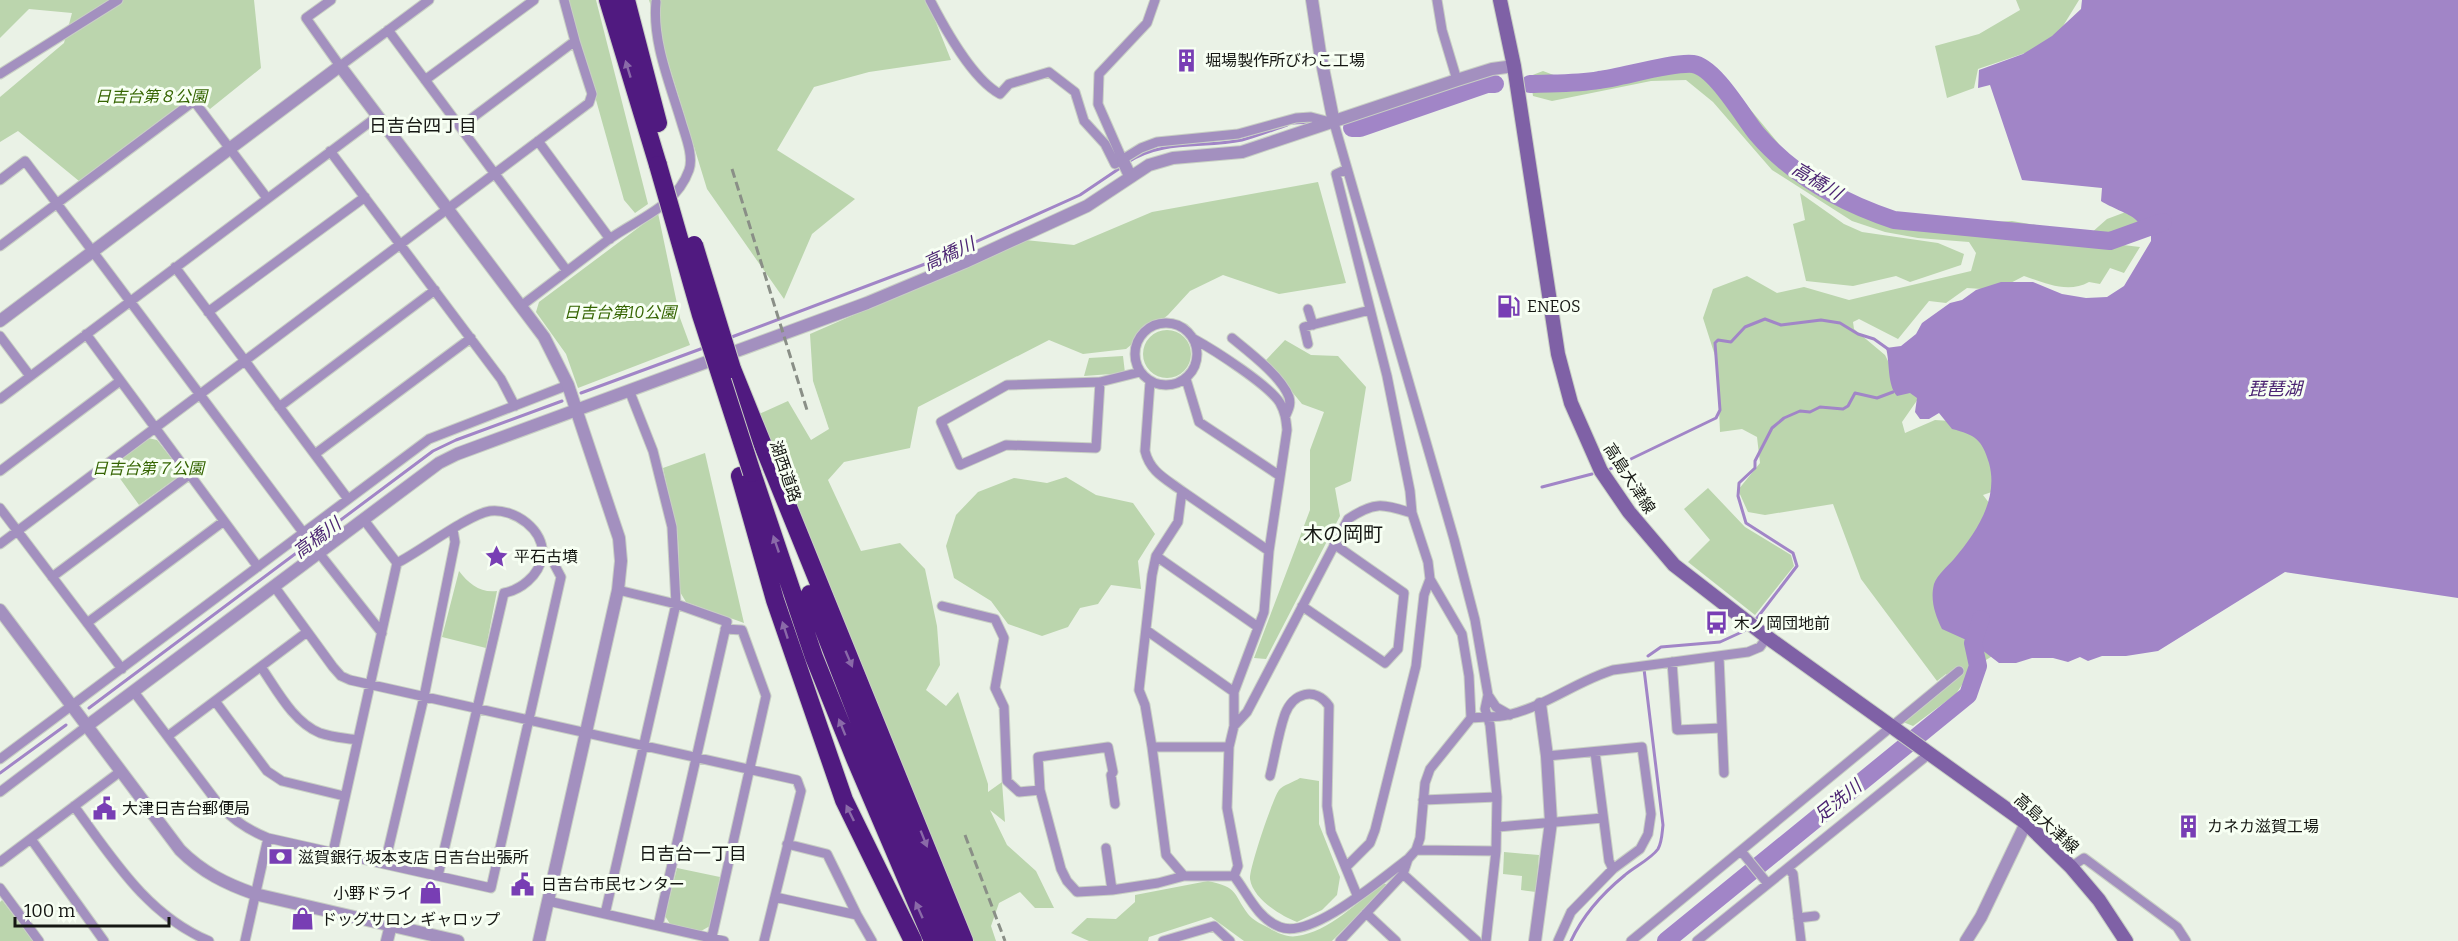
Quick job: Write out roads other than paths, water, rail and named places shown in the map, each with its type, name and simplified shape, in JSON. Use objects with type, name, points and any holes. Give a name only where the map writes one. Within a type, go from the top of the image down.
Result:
[{"type":"highway","points":[[608,0],[732,369],[757,472],[776,600],[844,800],[914,941]]},
{"type":"highway","points":[[626,0],[701,315],[757,472],[964,941]]},
{"type":"highway","name":"湖西道路","points":[[757,472],[814,657],[913,875],[951,941]]},
{"type":"highway","name":"湖西道路","points":[[913,875],[933,941]]},
{"type":"main road","points":[[1500,0],[1514,71]]},
{"type":"main road","name":"高島大津線","points":[[1514,71],[1558,354],[1571,402],[1594,456],[1629,512],[1674,566],[1767,637],[2026,823],[2071,867],[2099,900],[2126,941]]},
{"type":"street","points":[[0,74],[118,0]]},
{"type":"street","points":[[331,0],[306,18],[544,337],[568,385],[619,538],[621,561],[618,590],[539,941]]},
{"type":"street","points":[[0,321],[429,0]]},
{"type":"street","points":[[425,80],[534,0]]},
{"type":"street","points":[[0,544],[589,103],[592,94],[564,0]]},
{"type":"street","points":[[930,0],[947,33],[987,87],[1000,94],[1009,84],[1049,72],[1075,92],[1084,121],[1091,132],[1105,144],[1115,164],[1141,148],[1157,142],[1238,134],[1296,118],[1311,117],[1334,123]]},
{"type":"street","points":[[1130,176],[1098,104],[1099,74],[1147,22],[1155,0]]},
{"type":"street","points":[[1312,0],[1334,123],[1454,539],[1475,621],[1488,695],[1485,709],[1490,725],[1497,797],[1498,827],[1486,941]]},
{"type":"street","points":[[1437,0],[1442,30],[1457,80]]},
{"type":"street","points":[[521,306],[610,238],[656,212],[681,188],[690,167],[688,148],[658,35],[656,2]]},
{"type":"street","points":[[388,30],[567,271]]},
{"type":"street","points":[[460,127],[575,41]]},
{"type":"street","points":[[0,759],[258,567],[364,520],[439,463],[629,390],[867,303],[965,262],[1087,206],[1130,176],[1157,163],[1173,158],[1242,152],[1492,69],[1514,71]]},
{"type":"street","points":[[0,246],[194,101],[267,198]]},
{"type":"street","points":[[0,399],[378,116]]},
{"type":"street","points":[[538,141],[610,238]]},
{"type":"street","points":[[330,151],[501,379],[515,406]]},
{"type":"street","points":[[0,180],[25,161],[311,543],[382,633]]},
{"type":"street","points":[[1234,876],[1254,908],[1281,928],[1299,929],[1329,917],[1408,859],[1416,850],[1420,838],[1425,783],[1430,769],[1471,718],[1469,676],[1462,634],[1430,579],[1428,562],[1412,513],[1410,491],[1391,399],[1336,174],[1347,169]]},
{"type":"street","points":[[208,312],[365,197]]},
{"type":"street","points":[[175,267],[348,499]]},
{"type":"street","points":[[279,406],[435,290]]},
{"type":"street","points":[[1308,309],[1312,325]]},
{"type":"street","points":[[1308,344],[1304,327],[1370,310]]},
{"type":"street","points":[[1194,339],[1198,353],[1195,367],[1186,379],[1168,386],[1150,382],[1140,372],[1135,360],[1135,347],[1140,336],[1150,327],[1162,323],[1175,324],[1272,393],[1286,415]]},
{"type":"street","points":[[86,334],[258,567]]},
{"type":"street","points":[[0,336],[30,376]]},
{"type":"street","points":[[315,454],[471,338]]},
{"type":"street","points":[[1232,338],[1275,377],[1288,396],[1290,405],[1286,415],[1287,430],[1269,551],[1264,612],[1234,692],[1234,726],[1229,747],[1227,808],[1238,866],[1234,876]]},
{"type":"street","points":[[1100,382],[1096,448],[1006,445],[960,465],[941,422],[1007,385],[1100,382],[1140,372]]},
{"type":"street","points":[[1186,379],[1199,422],[1280,476]]},
{"type":"street","points":[[0,471],[120,381]]},
{"type":"street","points":[[1150,382],[1145,451],[1148,462],[1156,473],[1269,551]]},
{"type":"street","points":[[0,792],[274,586],[348,499],[429,439],[568,385]]},
{"type":"street","points":[[605,914],[676,604],[672,527],[653,451],[629,390]]},
{"type":"street","points":[[52,577],[189,475]]},
{"type":"street","points":[[1182,491],[1178,522],[1156,556],[1139,690],[1145,705],[1152,747],[1166,855],[1184,876]]},
{"type":"street","points":[[1234,726],[1247,712],[1348,519],[1366,506],[1387,506],[1412,513]]},
{"type":"street","points":[[0,508],[122,669]]},
{"type":"street","points":[[333,852],[397,563],[477,514],[492,511],[510,512],[523,519],[535,532],[542,557],[536,570],[526,582],[517,590],[504,593],[438,876]]},
{"type":"street","points":[[364,520],[397,563]]},
{"type":"street","points":[[87,623],[224,521]]},
{"type":"street","points":[[385,863],[424,697],[455,542],[453,530]]},
{"type":"street","points":[[1302,606],[1384,663],[1398,649],[1404,593],[1334,544]]},
{"type":"street","points":[[1156,556],[1258,627]]},
{"type":"street","points":[[134,692],[232,819],[248,831],[268,838],[491,888],[561,576],[553,562],[542,557]]},
{"type":"street","points":[[1346,867],[1371,843],[1376,830],[1416,666],[1424,595],[1430,579]]},
{"type":"street","points":[[274,586],[341,676],[476,709],[797,780],[801,791],[764,941]]},
{"type":"street","points":[[618,590],[676,604],[727,622],[658,926]]},
{"type":"street","points":[[942,606],[995,619],[1004,638],[995,688],[1004,707],[1007,781],[1019,792],[1040,790]]},
{"type":"street","points":[[0,610],[180,850],[194,864],[229,885],[255,894],[458,941]]},
{"type":"street","points":[[711,940],[766,696],[742,630],[725,629]]},
{"type":"street","points":[[1146,630],[1234,692]]},
{"type":"street","points":[[168,736],[307,632]]},
{"type":"street","points":[[1471,718],[1486,716],[1497,718],[1510,715],[1613,670],[1748,652],[1760,647],[1767,637]]},
{"type":"street","points":[[1719,657],[1724,773]]},
{"type":"street","points":[[1672,662],[1677,730],[1722,728]]},
{"type":"street","points":[[261,667],[298,719],[309,728],[322,734],[357,740]]},
{"type":"street","points":[[1631,941],[1743,853],[1959,672]]},
{"type":"street","points":[[1270,776],[1286,712],[1294,702],[1305,695],[1312,693],[1318,695],[1329,706],[1327,806],[1331,832],[1357,895]]},
{"type":"street","points":[[1488,695],[1496,707],[1510,715]]},
{"type":"street","points":[[215,702],[267,771],[282,781],[344,796]]},
{"type":"street","points":[[1535,941],[1551,822],[1547,756],[1539,704]]},
{"type":"street","points":[[1115,804],[1110,775],[1113,772],[1108,747],[1038,757],[1040,790],[1061,869],[1067,881],[1077,892],[1158,884],[1184,876],[1234,876]]},
{"type":"street","points":[[1152,747],[1229,747]]},
{"type":"street","points":[[1547,756],[1642,747],[1651,814],[1648,834],[1640,849],[1613,869],[1571,912],[1558,941]]},
{"type":"street","points":[[1595,752],[1609,861],[1613,869]]},
{"type":"street","points":[[1697,941],[1927,752]]},
{"type":"street","points":[[0,862],[121,771]]},
{"type":"street","points":[[1423,800],[1497,797]]},
{"type":"street","points":[[74,806],[133,885],[153,907],[190,933],[209,941]]},
{"type":"street","points":[[1498,827],[1603,818]]},
{"type":"street","points":[[1966,941],[1981,917],[2026,823]]},
{"type":"street","points":[[245,941],[268,838]]},
{"type":"street","points":[[31,839],[104,941]]},
{"type":"street","points":[[788,844],[827,854],[872,941]]},
{"type":"street","points":[[1106,848],[1112,890]]},
{"type":"street","points":[[1416,850],[1496,851]]},
{"type":"street","points":[[1743,853],[1767,883]]},
{"type":"street","points":[[2071,867],[2084,858],[2176,927],[2186,941]]},
{"type":"street","points":[[1340,941],[1403,874],[1408,859]]},
{"type":"street","points":[[1788,868],[1792,874],[1802,941]]},
{"type":"street","points":[[1403,874],[1477,941]]},
{"type":"street","points":[[0,888],[39,941]]},
{"type":"street","points":[[775,897],[857,915]]},
{"type":"street","points":[[548,902],[711,940],[724,941]]},
{"type":"street","points":[[1366,913],[1396,941]]},
{"type":"street","points":[[1798,918],[1815,916]]},
{"type":"street","points":[[387,941],[391,925]]},
{"type":"street","points":[[1163,941],[1214,926],[1230,941]]},
{"type":"water","name":"琵琶湖","points":[[2082,0],[2458,0],[2458,598],[2285,572],[2158,651],[2126,656],[2102,656],[2088,661],[2080,657],[2068,662],[2053,658],[2032,658],[2016,663],[1999,663],[1973,643],[1942,629],[1934,607],[1934,584],[1970,538],[1984,515],[1991,490],[1989,463],[1984,448],[1972,436],[1952,429],[1939,413],[1929,419],[1920,419],[1915,412],[1917,398],[1910,393],[1897,396],[1890,380],[1886,348],[1901,346],[1916,334],[1922,323],[1950,303],[1962,300],[1976,290],[2001,282],[2033,282],[2062,294],[2086,298],[2107,297],[2124,286],[2151,241],[2151,236],[2145,233],[2135,219],[2101,201],[2102,188],[2022,180],[1990,85],[1978,88],[1979,70],[2023,54],[2052,36],[2081,9]]},
{"type":"waterway","name":"高橋川","points":[[1530,84],[1591,81],[1660,67],[1693,64],[1701,67],[1719,83],[1757,134],[1802,175],[1837,196],[1894,220],[2110,241],[2163,222]]},
{"type":"waterway","name":"高橋川","points":[[1352,128],[1360,128],[1487,84],[1495,84]]},
{"type":"waterway","name":"高橋川","points":[[1293,123],[1313,122]]},
{"type":"waterway","name":"高橋川","points":[[1128,162],[1155,150],[1242,140],[1287,125]]},
{"type":"waterway","name":"高橋川","points":[[729,338],[933,261],[1080,195],[1123,166]]},
{"type":"waterway","points":[[1608,470],[1716,418],[1720,410],[1715,343],[1718,340],[1731,342],[1745,327],[1765,319],[1781,325],[1821,320],[1840,323],[1858,334],[1874,339],[1888,349]]},
{"type":"waterway","name":"高橋川","points":[[581,393],[706,347]]},
{"type":"waterway","points":[[1757,618],[1797,566],[1793,553],[1746,523],[1738,496],[1739,483],[1755,468],[1755,461],[1772,428],[1784,418],[1800,411],[1810,412],[1820,407],[1843,409],[1848,406],[1855,393],[1877,398],[1893,392]]},
{"type":"waterway","name":"高橋川","points":[[89,708],[433,451],[456,440],[562,401]]},
{"type":"waterway","points":[[1542,487],[1592,474]]},
{"type":"waterway","name":"足洗川","points":[[1666,941],[1968,695],[1978,666],[1973,643],[1981,619]]},
{"type":"waterway","points":[[1648,656],[1661,647],[1720,642],[1744,631]]},
{"type":"waterway","points":[[1571,941],[1581,922],[1601,897],[1651,856],[1660,843],[1663,825],[1644,669]]},
{"type":"waterway","name":"高橋川","points":[[0,773],[66,725]]},
{"type":"railway","points":[[732,169],[807,410]]},
{"type":"railway","points":[[965,835],[1005,941]]},
{"type":"place","name":"堀場製作所びわこ工場","points":[[1187,60]]},
{"type":"place","name":"ENEOS","points":[[1509,306]]},
{"type":"place","name":"平石古墳","points":[[496,556]]},
{"type":"place","name":"木ノ岡団地前","points":[[1716,623]]},
{"type":"place","name":"大津日吉台郵便局","points":[[104,808]]},
{"type":"place","name":"カネカ滋賀工場","points":[[2189,826]]},
{"type":"place","name":"滋賀銀行 坂本支店 日吉台出張所","points":[[280,857]]},
{"type":"place","name":"日吉台市民センター","points":[[523,884]]},
{"type":"place","name":"小野ドライ","points":[[431,893]]},
{"type":"place","name":"ドッグサロン ギャロップ","points":[[303,919]]},
{"type":"district","name":"日吉台四丁目","points":[[423,126]]},
{"type":"district","name":"木の岡町","points":[[1343,534]]},
{"type":"district","name":"日吉台一丁目","points":[[693,854]]},
{"type":"park label","name":"日吉台第８公園","points":[[151,96]]},
{"type":"park label","name":"日吉台第10公園","points":[[620,312]]},
{"type":"park label","name":"日吉台第７公園","points":[[148,468]]}]
